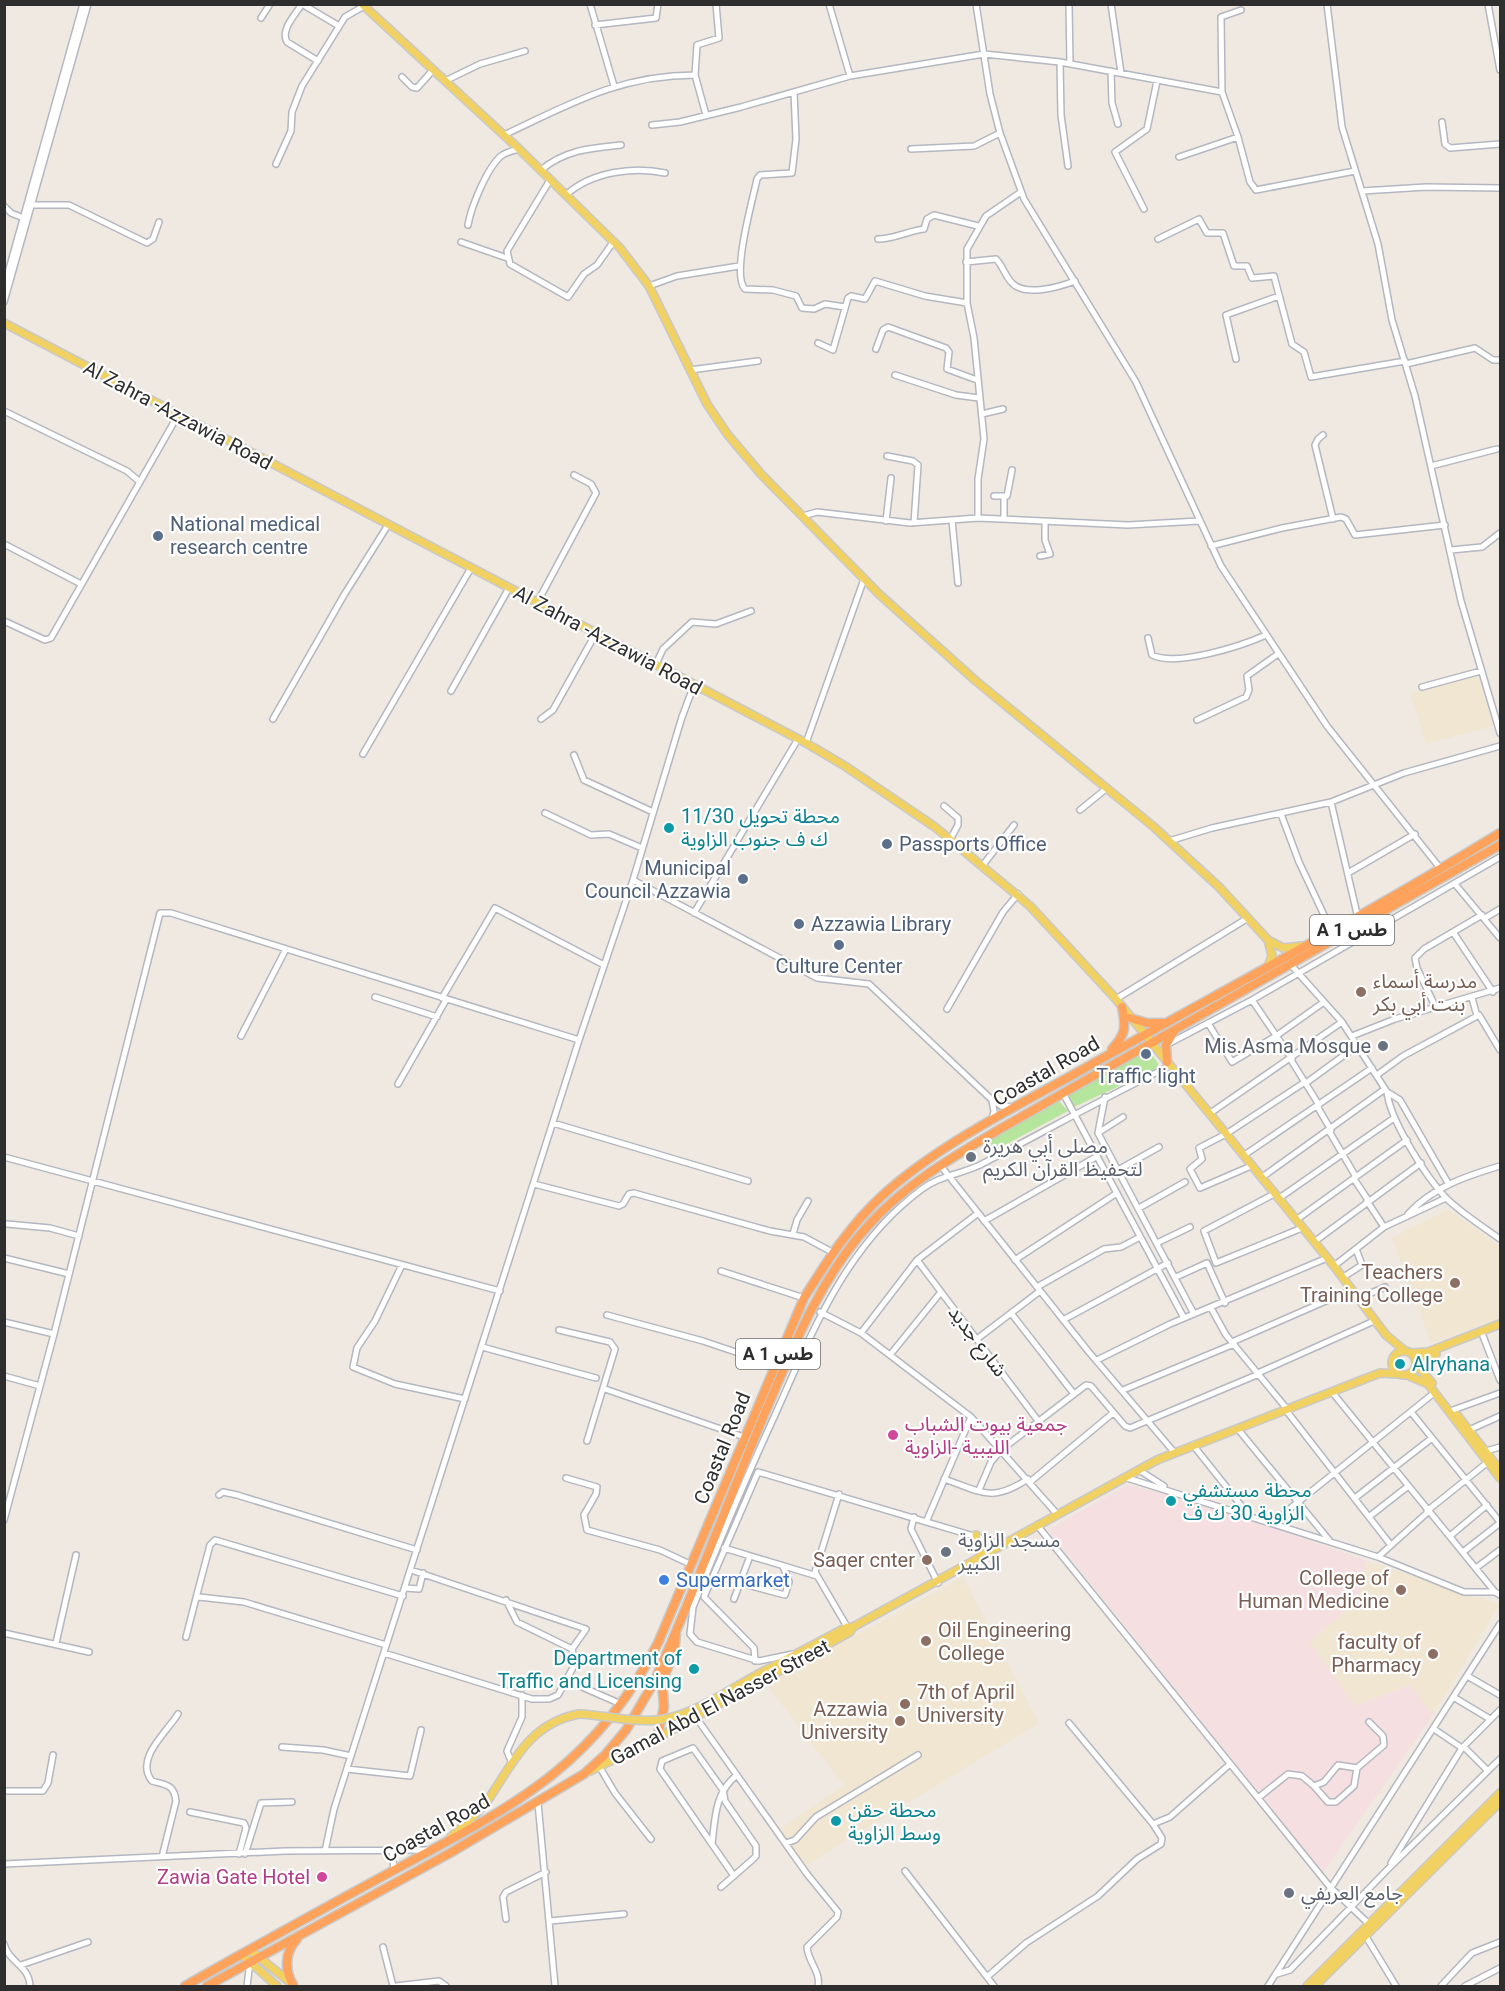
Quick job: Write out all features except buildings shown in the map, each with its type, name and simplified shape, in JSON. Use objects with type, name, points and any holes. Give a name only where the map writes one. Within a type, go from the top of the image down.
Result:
[{"type":"highway","name":"Coastal Road","points":[[207,1986],[538,1803],[584,1774],[612,1748],[644,1700],[777,1383],[820,1294],[866,1228],[897,1197],[940,1164],[1063,1093],[1147,1038],[1165,1023],[1500,833]]},
{"type":"highway","name":"Coastal Road","points":[[185,1986],[442,1845],[534,1790],[560,1771],[592,1740],[621,1704],[654,1650],[804,1299],[832,1252],[863,1214],[902,1179],[991,1122],[1105,1057],[1177,1027],[1291,965],[1500,845]]},
{"type":"highway","points":[[1105,1057],[1125,1034],[1122,1007]]},
{"type":"highway","points":[[1130,1018],[1147,1023],[1165,1023]]},
{"type":"highway","points":[[1168,1064],[1166,1045],[1177,1027]]},
{"type":"highway","points":[[644,1700],[662,1682],[674,1652],[675,1630]]},
{"type":"highway","points":[[657,1738],[664,1707],[662,1682]]},
{"type":"highway","points":[[294,1986],[288,1972],[287,1959],[291,1946],[300,1936]]},
{"type":"main road","points":[[363,5],[519,149],[614,241],[649,286],[711,410],[734,442],[864,579],[951,661],[1169,841],[1268,940],[1283,948],[1302,946]]},
{"type":"main road","name":"Al Zahra -Azzawia Road","points":[[4,323],[806,743],[855,772],[951,838],[1018,894],[1116,999],[1334,1266],[1374,1321],[1386,1335],[1408,1352]]},
{"type":"main road","points":[[1268,940],[1272,955],[1269,964]]},
{"type":"main road","points":[[1392,1360],[1397,1353],[1428,1352],[1500,1327]]},
{"type":"main road","points":[[1403,1374],[1414,1370],[1416,1363],[1432,1355],[1500,1327]]},
{"type":"main road","points":[[1386,1335],[1394,1369],[1424,1381],[1500,1479]]},
{"type":"main road","points":[[1408,1352],[1500,1470]]},
{"type":"main road","points":[[1426,1376],[1426,1365],[1432,1355]]},
{"type":"main road","name":"Gamal Abd El Nasser Street","points":[[1380,1373],[1392,1360]]},
{"type":"main road","name":"Gamal Abd El Nasser Street","points":[[584,1774],[657,1738],[1037,1525],[1174,1452],[1380,1373],[1403,1374]]},
{"type":"main road","points":[[976,1536],[981,1557]]},
{"type":"main road","name":"Gamal Abd El Nasser Street","points":[[442,1845],[484,1804],[512,1761],[537,1732],[563,1718],[579,1714],[641,1720],[668,1718],[692,1710],[797,1653],[850,1629]]},
{"type":"main road","points":[[1307,1986],[1371,1926],[1500,1793]]},
{"type":"main road","points":[[1371,1926],[1500,1802]]},
{"type":"main road","points":[[1315,1986],[1364,1933]]},
{"type":"main road","points":[[250,1950],[294,1986]]},
{"type":"main road","points":[[241,1954],[277,1986]]},
{"type":"street","points":[[4,302],[82,4]]},
{"type":"street","points":[[4,287],[31,205],[88,4]]},
{"type":"street","points":[[261,18],[270,4]]},
{"type":"street","points":[[318,61],[287,42],[284,37],[302,4],[339,26]]},
{"type":"street","points":[[590,4],[614,86]]},
{"type":"street","points":[[595,25],[656,18],[658,4]]},
{"type":"street","points":[[706,115],[695,75],[697,45],[719,38],[716,4]]},
{"type":"street","points":[[829,4],[850,76]]},
{"type":"street","points":[[976,4],[1000,133],[1021,192],[1039,228],[1075,281],[1136,382],[1211,546],[1266,636],[1327,726],[1440,867]]},
{"type":"street","points":[[1069,4],[1070,64]]},
{"type":"street","points":[[1111,4],[1121,73]]},
{"type":"street","points":[[1327,4],[1338,111],[1378,244],[1392,320],[1406,363],[1461,601],[1500,733]]},
{"type":"street","points":[[1488,4],[1500,70]]},
{"type":"street","points":[[276,164],[292,129],[292,111],[300,91],[339,26],[348,14],[363,5]]},
{"type":"street","points":[[1241,10],[1221,17],[1222,92],[1238,137],[1250,182],[1256,190],[1355,171]]},
{"type":"street","points":[[445,81],[480,64],[525,51]]},
{"type":"street","points":[[652,125],[706,115],[850,76],[984,54],[1060,62],[1222,92]]},
{"type":"street","points":[[1060,62],[1061,115],[1068,166]]},
{"type":"street","points":[[402,77],[412,87],[417,88],[433,70]]},
{"type":"street","points":[[1111,71],[1112,103],[1118,124]]},
{"type":"street","points":[[504,135],[614,86],[634,80],[695,75]]},
{"type":"street","points":[[1144,209],[1114,152],[1147,129],[1157,81]]},
{"type":"street","points":[[794,92],[796,139],[792,173],[758,176],[739,266],[744,289],[796,296],[801,308],[814,309],[825,304],[846,307]]},
{"type":"street","points":[[1442,122],[1446,144],[1450,148],[1500,144]]},
{"type":"street","points":[[911,149],[974,146],[1000,133]]},
{"type":"street","points":[[1179,158],[1238,137]]},
{"type":"street","points":[[541,170],[557,157],[582,149],[621,145]]},
{"type":"street","points":[[468,225],[472,207],[497,161],[504,154],[519,149]]},
{"type":"street","points":[[566,195],[602,175],[649,170],[665,173]]},
{"type":"street","points":[[507,258],[507,251],[518,231],[550,180]]},
{"type":"street","points":[[1362,190],[1426,187],[1500,188]]},
{"type":"street","points":[[978,518],[978,478],[984,439],[974,338],[967,303],[966,262],[969,244],[978,226],[992,210],[1021,192]]},
{"type":"street","points":[[31,205],[69,205],[147,243],[153,239],[159,222]]},
{"type":"street","points":[[4,206],[11,213],[25,219]]},
{"type":"street","points":[[878,239],[891,239],[908,231],[924,229],[927,219],[934,215],[978,226]]},
{"type":"street","points":[[1158,238],[1199,219],[1207,233],[1223,233],[1234,266],[1247,266],[1252,278],[1274,276],[1292,344],[1304,352],[1311,377],[1406,363],[1475,348],[1493,360],[1500,360]]},
{"type":"street","points":[[460,242],[507,258],[513,266],[568,297],[584,274],[595,267],[614,241]]},
{"type":"street","points":[[966,262],[996,259],[1010,281],[1022,288],[1058,287],[1075,281]]},
{"type":"street","points":[[649,286],[677,276],[739,266]]},
{"type":"street","points":[[818,344],[833,349],[849,296],[867,298],[875,281],[925,296],[967,303]]},
{"type":"street","points":[[1236,359],[1226,315],[1279,296]]},
{"type":"street","points":[[876,349],[882,330],[888,327],[946,348],[949,352],[946,369],[977,380]]},
{"type":"street","points":[[690,370],[758,361]]},
{"type":"street","points":[[896,375],[956,395],[979,398]]},
{"type":"street","points":[[982,414],[1003,409]]},
{"type":"street","points":[[4,411],[127,471],[140,482]]},
{"type":"street","points":[[4,621],[48,641],[178,415]]},
{"type":"street","points":[[1323,435],[1315,445],[1333,519]]},
{"type":"street","points":[[1431,466],[1497,449]]},
{"type":"street","points":[[887,456],[913,461],[918,465],[914,524]]},
{"type":"street","points":[[1004,518],[1004,496],[994,496],[1007,496],[1012,470]]},
{"type":"street","points":[[537,603],[596,493],[591,484],[574,475]]},
{"type":"street","points":[[886,521],[891,478]]},
{"type":"street","points":[[803,516],[817,512],[914,524],[978,518],[1128,525],[1199,521]]},
{"type":"street","points":[[1211,546],[1282,528],[1344,517],[1352,533],[1359,536],[1445,525]]},
{"type":"street","points":[[952,520],[957,583]]},
{"type":"street","points":[[1040,556],[1050,554],[1045,540],[1045,521]]},
{"type":"street","points":[[273,719],[344,595],[388,525]]},
{"type":"street","points":[[1451,550],[1482,546],[1500,533]]},
{"type":"street","points":[[4,544],[81,584]]},
{"type":"street","points":[[363,754],[471,568]]},
{"type":"street","points":[[806,743],[864,579]]},
{"type":"street","points":[[451,691],[508,588]]},
{"type":"street","points":[[656,664],[663,649],[692,622],[716,624],[751,611]]},
{"type":"street","points":[[541,719],[553,710],[596,633]]},
{"type":"street","points":[[1148,638],[1152,655],[1162,658],[1221,651],[1266,636]]},
{"type":"street","points":[[1197,720],[1246,697],[1249,690],[1246,676],[1278,654]]},
{"type":"street","points":[[1422,687],[1481,671]]},
{"type":"street","points":[[325,1851],[327,1831],[579,1040],[633,880],[686,704],[691,693],[702,689]]},
{"type":"street","points":[[694,913],[798,739]]},
{"type":"street","points":[[1169,841],[1205,830],[1331,802],[1404,773],[1500,746]]},
{"type":"street","points":[[574,755],[584,780],[653,812]]},
{"type":"street","points":[[1080,810],[1107,788]]},
{"type":"street","points":[[1331,802],[1357,914]]},
{"type":"street","points":[[944,806],[958,818],[958,825],[951,838]]},
{"type":"street","points":[[546,813],[591,834],[609,834],[642,848]]},
{"type":"street","points":[[1281,814],[1299,862],[1331,930]]},
{"type":"street","points":[[983,865],[1014,825]]},
{"type":"street","points":[[1348,873],[1415,834]]},
{"type":"street","points":[[1166,1045],[1252,1000],[1500,857]]},
{"type":"street","points":[[633,880],[817,978],[869,984],[991,1099],[1001,1106],[1018,1106]]},
{"type":"street","points":[[1455,884],[1500,938]]},
{"type":"street","points":[[947,1009],[998,920],[1018,894]]},
{"type":"street","points":[[398,1084],[437,1017],[444,999],[495,908],[604,965]]},
{"type":"street","points":[[1435,1006],[1417,968],[1415,958],[1453,932],[1500,909]]},
{"type":"street","points":[[4,1520],[54,1334],[160,913],[171,913],[579,1040]]},
{"type":"street","points":[[1116,999],[1248,918]]},
{"type":"street","points":[[1453,932],[1493,992]]},
{"type":"street","points":[[241,1036],[286,949]]},
{"type":"street","points":[[1291,965],[1342,1022],[1358,1045],[1386,1090],[1388,1105],[1394,1118],[1438,1189],[1446,1198],[1500,1239]]},
{"type":"street","points":[[1352,1036],[1371,1027],[1435,1006],[1472,998],[1500,988]]},
{"type":"street","points":[[375,997],[437,1017]]},
{"type":"street","points":[[1472,998],[1477,1016]]},
{"type":"street","points":[[1252,1000],[1306,1082],[1355,1178],[1384,1227]]},
{"type":"street","points":[[1209,1023],[1231,1062],[1276,1036],[1324,1002]]},
{"type":"street","points":[[1377,1075],[1404,1056],[1477,1016],[1481,1016],[1500,1050]]},
{"type":"street","points":[[1209,1114],[1292,1059],[1342,1022]]},
{"type":"street","points":[[1251,1166],[1199,1188],[1190,1169],[1202,1159],[1199,1148],[1226,1134],[1358,1045]]},
{"type":"street","points":[[797,1653],[767,1662],[755,1660],[694,1641],[690,1634],[690,1620],[693,1607],[746,1476],[820,1312],[856,1256],[888,1218],[928,1184],[978,1166],[1168,1064]]},
{"type":"street","points":[[1243,1156],[1372,1068]]},
{"type":"street","points":[[1261,1178],[1386,1090]]},
{"type":"street","points":[[1386,1090],[1400,1100],[1448,1184]]},
{"type":"street","points":[[1063,1093],[1184,1318]]},
{"type":"street","points":[[1105,1097],[1098,1133],[1194,1314]]},
{"type":"street","points":[[991,1099],[994,1111],[991,1122]]},
{"type":"street","points":[[1098,1133],[1123,1117]]},
{"type":"street","points":[[1302,1228],[1216,1263],[1204,1231],[1276,1197],[1344,1155],[1394,1118]]},
{"type":"street","points":[[553,1123],[748,1181]]},
{"type":"street","points":[[1296,1220],[1407,1140]]},
{"type":"street","points":[[1118,1170],[1159,1147]]},
{"type":"street","points":[[4,1157],[500,1291]]},
{"type":"street","points":[[984,1221],[1096,1158]]},
{"type":"street","points":[[1314,1242],[1421,1163]]},
{"type":"street","points":[[940,1164],[977,1214],[1063,1320],[1174,1452]]},
{"type":"street","points":[[1334,1266],[1384,1227],[1407,1215],[1438,1189],[1500,1166]]},
{"type":"street","points":[[1138,1208],[1185,1182]]},
{"type":"street","points":[[534,1184],[619,1206],[629,1194],[634,1193],[770,1231],[793,1234],[832,1252]]},
{"type":"street","points":[[1015,1260],[1117,1193]]},
{"type":"street","points":[[1407,1215],[1420,1212],[1446,1198]]},
{"type":"street","points":[[793,1234],[797,1220],[808,1201]]},
{"type":"street","points":[[861,1334],[917,1260],[977,1214]]},
{"type":"street","points":[[7,1224],[50,1228],[79,1236]]},
{"type":"street","points":[[1157,1244],[1190,1227]]},
{"type":"street","points":[[977,1339],[1038,1289],[1104,1249],[1124,1246],[1140,1237]]},
{"type":"street","points":[[1342,1278],[1362,1265],[1356,1249]]},
{"type":"street","points":[[4,1258],[69,1274]]},
{"type":"street","points":[[1097,1360],[1184,1318],[1225,1303],[1327,1258]]},
{"type":"street","name":"شارع جديد","points":[[917,1260],[1039,1422]]},
{"type":"street","points":[[1063,1320],[1168,1263]]},
{"type":"street","points":[[1176,1277],[1207,1263],[1225,1303]]},
{"type":"street","points":[[402,1265],[375,1322],[357,1348],[353,1368],[395,1384],[465,1399]]},
{"type":"street","points":[[721,1271],[804,1299]]},
{"type":"street","points":[[1357,1299],[1385,1287]]},
{"type":"street","points":[[1123,1390],[1351,1290]]},
{"type":"street","points":[[890,1355],[941,1292]]},
{"type":"street","points":[[1211,1308],[1233,1343],[1390,1544]]},
{"type":"street","points":[[820,1312],[861,1334],[971,1417],[1057,1514]]},
{"type":"street","points":[[1011,1313],[1074,1394]]},
{"type":"street","points":[[607,1315],[703,1341],[774,1365]]},
{"type":"street","points":[[979,1490],[991,1462],[1001,1450],[1074,1394],[1090,1385],[1128,1428],[1150,1421],[1374,1321]]},
{"type":"street","points":[[4,1322],[54,1334]]},
{"type":"street","points":[[559,1330],[613,1343],[615,1354],[587,1441]]},
{"type":"street","points":[[1483,1335],[1500,1380]]},
{"type":"street","points":[[482,1347],[596,1378]]},
{"type":"street","points":[[4,1376],[40,1386]]},
{"type":"street","points":[[605,1389],[744,1437]]},
{"type":"street","points":[[1332,1392],[1392,1469],[1498,1594]]},
{"type":"street","points":[[1272,1523],[1434,1393]]},
{"type":"street","points":[[1453,1410],[1500,1393]]},
{"type":"street","points":[[1411,1412],[1500,1522],[1463,1552]]},
{"type":"street","points":[[944,1479],[995,1495],[1004,1494],[1029,1481],[1113,1413]]},
{"type":"street","points":[[1468,1430],[1500,1416]]},
{"type":"street","points":[[927,1520],[971,1417]]},
{"type":"street","points":[[1237,1428],[1330,1541]]},
{"type":"street","points":[[1355,1498],[1432,1438]]},
{"type":"street","points":[[1193,1445],[1249,1515]]},
{"type":"street","points":[[1486,1451],[1500,1447]]},
{"type":"street","points":[[1378,1557],[1428,1511],[1488,1462]]},
{"type":"street","points":[[1139,1470],[1168,1489]]},
{"type":"street","points":[[755,1660],[754,1648],[704,1597],[758,1472],[927,1520],[1004,1545]]},
{"type":"street","points":[[1124,1477],[1378,1557],[1464,1592],[1498,1594]]},
{"type":"street","points":[[566,1478],[597,1487],[584,1515],[587,1530],[660,1550],[692,1564]]},
{"type":"street","points":[[1370,1516],[1407,1487]]},
{"type":"street","points":[[219,1495],[223,1492],[237,1495],[417,1550]]},
{"type":"street","points":[[839,1494],[816,1568],[817,1576],[850,1629]]},
{"type":"street","points":[[1450,1536],[1486,1505]]},
{"type":"street","points":[[914,1517],[911,1529],[938,1582]]},
{"type":"street","points":[[1037,1525],[1330,1887],[1371,1926]]},
{"type":"street","points":[[186,1637],[210,1545],[215,1540],[402,1596]]},
{"type":"street","points":[[724,1548],[817,1576]]},
{"type":"street","points":[[1476,1568],[1500,1550]]},
{"type":"street","points":[[56,1643],[76,1555]]},
{"type":"street","points":[[734,1599],[750,1556]]},
{"type":"street","points":[[740,1582],[785,1595],[789,1582],[783,1566]]},
{"type":"street","points":[[411,1570],[583,1626],[585,1633],[572,1649]]},
{"type":"street","points":[[405,1588],[419,1589],[423,1573]]},
{"type":"street","points":[[196,1598],[244,1602],[386,1645]]},
{"type":"street","points":[[506,1600],[517,1622],[572,1649]]},
{"type":"street","points":[[1268,1986],[1330,1887],[1469,1677],[1500,1624]]},
{"type":"street","points":[[4,1633],[89,1652]]},
{"type":"street","points":[[384,1653],[536,1699],[554,1698],[575,1664],[572,1649]]},
{"type":"street","points":[[1469,1677],[1500,1693]]},
{"type":"street","points":[[566,1680],[621,1704]]},
{"type":"street","points":[[512,1761],[507,1751],[522,1717],[522,1695]]},
{"type":"street","points":[[1455,1698],[1490,1719]]},
{"type":"street","points":[[1387,1870],[1463,1747],[1500,1710]]},
{"type":"street","points":[[162,1857],[176,1801],[175,1793],[167,1784],[152,1781],[147,1768],[149,1756],[178,1714]]},
{"type":"street","points":[[695,1716],[838,1912],[837,1917],[807,1947],[808,1956],[819,1977],[818,1986]]},
{"type":"street","points":[[1258,1798],[1288,1774],[1302,1776],[1328,1802],[1336,1802],[1354,1786],[1357,1768],[1384,1745],[1383,1736],[1369,1722]]},
{"type":"street","points":[[987,1977],[1026,1943],[1098,1896],[1137,1859],[1161,1844],[1162,1838],[1154,1824],[1069,1723]]},
{"type":"street","points":[[1434,1729],[1463,1747],[1488,1771]]},
{"type":"street","points":[[347,1769],[410,1776],[421,1730]]},
{"type":"street","points":[[282,1747],[323,1750],[351,1756]]},
{"type":"street","points":[[721,1887],[734,1876],[756,1856],[756,1846],[725,1801],[723,1790],[693,1748],[660,1764],[660,1769],[734,1876]]},
{"type":"street","points":[[4,1791],[43,1791],[48,1783],[53,1755]]},
{"type":"street","points":[[786,1843],[795,1840],[816,1816],[918,1755]]},
{"type":"street","points":[[1277,1974],[1290,1970],[1500,1759]]},
{"type":"street","points":[[1154,1824],[1170,1817],[1230,1764]]},
{"type":"street","points":[[1314,1786],[1324,1782],[1338,1766],[1357,1768]]},
{"type":"street","points":[[600,1767],[615,1793],[651,1839]]},
{"type":"street","points":[[712,1844],[714,1819],[723,1790],[737,1775]]},
{"type":"street","points":[[242,1854],[261,1803],[292,1802]]},
{"type":"street","points":[[538,1803],[555,1986]]},
{"type":"street","points":[[190,1812],[244,1823],[246,1827],[242,1854]]},
{"type":"street","points":[[392,1849],[394,1870]]},
{"type":"street","points":[[4,1864],[325,1851],[431,1850]]},
{"type":"street","points":[[905,1871],[994,1986]]},
{"type":"street","points":[[506,1919],[503,1897],[506,1892],[546,1872]]},
{"type":"street","points":[[550,1921],[624,1914]]},
{"type":"street","points":[[1364,1933],[1396,1986]]},
{"type":"street","points":[[1441,1986],[1472,1953],[1500,1941]]},
{"type":"street","points":[[21,1965],[88,1942]]},
{"type":"street","points":[[4,1944],[7,1955],[27,1972],[30,1986]]},
{"type":"street","points":[[383,1947],[395,1986],[439,1981],[446,1986]]},
{"type":"street","points":[[247,1986],[250,1962]]},
{"type":"street","points":[[1465,1986],[1500,1968]]},
{"type":"street","points":[[248,1978],[253,1986]]},
{"type":"shaded area","points":[[1478,675],[1493,726],[1426,744],[1410,693]]},
{"type":"shaded area","name":"Teachers Training College","points":[[1448,1209],[1500,1247],[1500,1319],[1431,1343],[1392,1238]]},
{"type":"shaded area","points":[[1127,1485],[1200,1502],[1367,1561],[1357,1601],[1309,1642],[1355,1706],[1410,1685],[1433,1715],[1323,1872],[1048,1530]]},
{"type":"shaded area","points":[[1367,1561],[1500,1604],[1433,1715],[1409,1685],[1355,1706],[1309,1642],[1357,1601]]},
{"type":"shaded area","name":"7th of April University","points":[[963,1577],[1039,1723],[803,1867],[780,1829],[844,1785],[766,1684]]},
{"type":"green space","points":[[1144,1050],[1148,1050],[1158,1063],[1158,1068],[1074,1107],[1068,1093]]},
{"type":"green space","points":[[1058,1100],[1068,1111],[990,1153],[982,1142]]},
{"type":"place","name":"National medical research centre","points":[[158,536]]},
{"type":"place","name":"محطة تحويل 11/30 ك ف جنوب الزاوية","points":[[669,828]]},
{"type":"place","name":"Passports Office","points":[[887,844]]},
{"type":"place","name":"Municipal Council Azzawia","points":[[743,879]]},
{"type":"place","name":"Azzawia Library","points":[[799,924]]},
{"type":"place","name":"Culture Center","points":[[839,945]]},
{"type":"place","name":"مدرسة أسماء بنت أبي بكر","points":[[1361,992]]},
{"type":"place","name":"Mis.Asma Mosque","points":[[1383,1046]]},
{"type":"place","name":"Traffic light","points":[[1146,1054]]},
{"type":"place","name":"مصلى أبي هريرة لتحفيظ القرآن الكريم","points":[[971,1157]]},
{"type":"place","name":"Teachers Training College","points":[[1455,1283]]},
{"type":"place","name":"Alryhana","points":[[1400,1364]]},
{"type":"place","name":"جمعية بيوت الشباب الليبية -الزاوية","points":[[893,1435]]},
{"type":"place","name":"محطة مستشفي الزاوية 30 ك ف","points":[[1171,1501]]},
{"type":"place","name":"مسجد الزاوية الكبير","points":[[946,1552]]},
{"type":"place","name":"Saqer cnter","points":[[927,1560]]},
{"type":"place","name":"Supermarket","points":[[664,1580]]},
{"type":"place","name":"College of Human Medicine","points":[[1401,1590]]},
{"type":"place","name":"Oil Engineering College","points":[[926,1641]]},
{"type":"place","name":"faculty of Pharmacy","points":[[1433,1654]]},
{"type":"place","name":"Department of Traffic and Licensing","points":[[694,1669]]},
{"type":"place","name":"7th of April University","points":[[905,1704]]},
{"type":"place","name":"Azzawia University","points":[[900,1721]]},
{"type":"place","name":"محطة حقن وسط الزاوية","points":[[836,1821]]},
{"type":"place","name":"Zawia Gate Hotel","points":[[322,1877]]},
{"type":"place","name":"جامع العريفي","points":[[1289,1893]]}]
